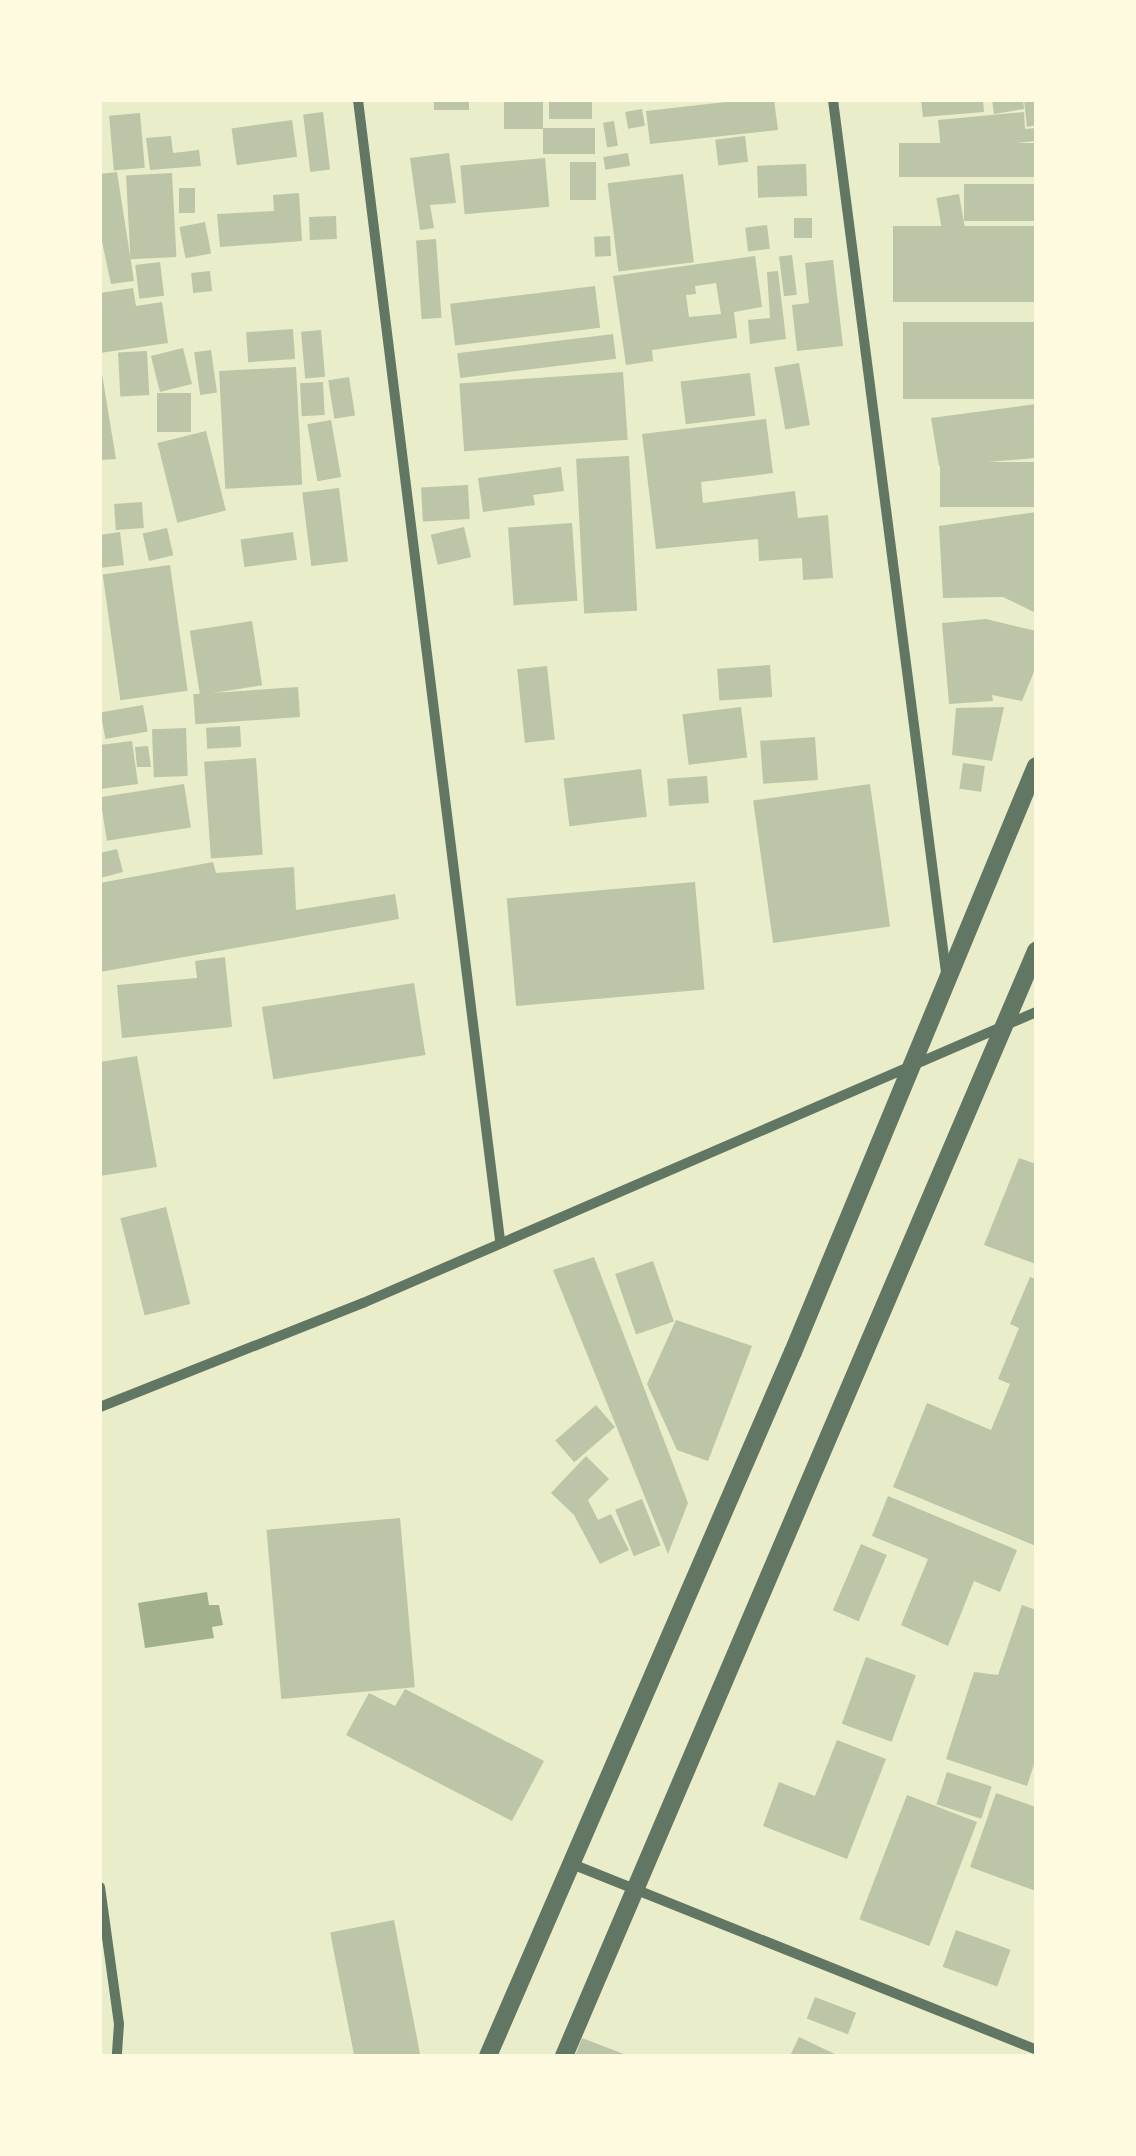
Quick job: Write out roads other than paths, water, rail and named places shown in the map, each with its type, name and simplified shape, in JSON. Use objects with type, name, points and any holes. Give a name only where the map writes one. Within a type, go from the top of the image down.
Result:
[{"type":"street","points":[[358,100],[500,1240]]},
{"type":"street","points":[[833,100],[947,979]]},
{"type":"street","points":[[488,2056],[1036,766]]},
{"type":"street","points":[[564,2056],[1036,951]]},
{"type":"street","points":[[100,1407],[363,1303],[500,1240],[1036,1012]]},
{"type":"street","points":[[572,1864],[1035,2050]]},
{"type":"street","points":[[100,1888],[119,2024],[117,2056]]}]
